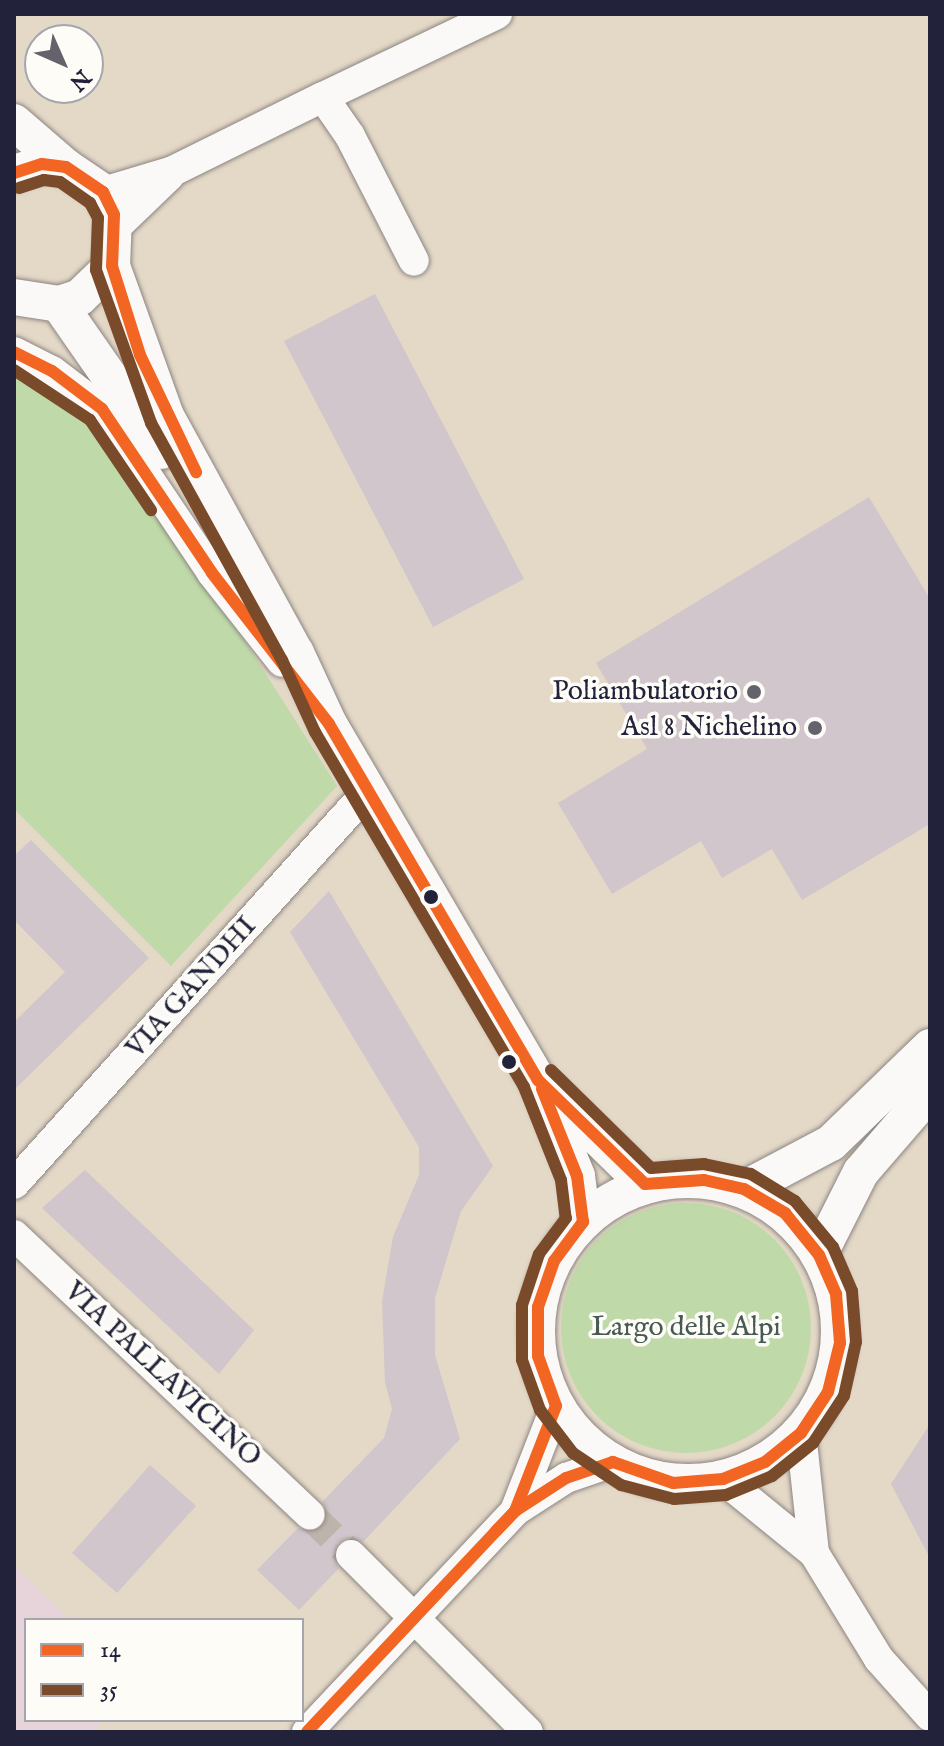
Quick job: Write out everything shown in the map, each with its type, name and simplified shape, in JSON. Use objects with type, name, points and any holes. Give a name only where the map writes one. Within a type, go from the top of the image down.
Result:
[{"type":"main road","points":[[14,122],[66,167],[103,192],[116,227],[112,266],[166,416],[296,653],[329,724],[538,1080],[577,1176],[583,1222]]},
{"type":"main road","points":[[14,173],[42,164],[66,167]]},
{"type":"main road","points":[[14,297],[59,304],[80,297],[112,266]]},
{"type":"main road","points":[[59,304],[142,418],[282,662],[329,724]]},
{"type":"main road","points":[[744,1189],[831,1143],[930,1047]]},
{"type":"main road","points":[[538,1080],[645,1184]]},
{"type":"main road","points":[[819,1255],[861,1172],[930,1092]]},
{"type":"main road","points":[[704,1180],[744,1189],[785,1213],[819,1255],[836,1294],[840,1343],[828,1392],[801,1433],[765,1462],[723,1479],[673,1483],[613,1462],[583,1441],[556,1406],[538,1356],[538,1307],[554,1261],[583,1222],[623,1191],[645,1184],[704,1180]]},
{"type":"street","points":[[103,192],[173,171],[497,14]]},
{"type":"street","points":[[323,97],[350,136],[414,261]]},
{"type":"street","points":[[116,227],[173,171]]},
{"type":"street","points":[[14,352],[52,371],[102,409],[212,573],[282,662]]},
{"type":"street","name":"VIA GANDHI","points":[[14,1184],[368,791]]},
{"type":"street","name":"VIA PALLAVICINO","points":[[14,1235],[310,1515]]},
{"type":"street","points":[[515,1511],[556,1406]]},
{"type":"street","points":[[801,1433],[814,1553]]},
{"type":"street","points":[[307,1732],[515,1511],[566,1478],[613,1462]]},
{"type":"street","points":[[723,1479],[814,1553],[879,1659],[930,1716]]},
{"type":"street","points":[[351,1555],[528,1732]]},
{"type":"shaded area","points":[[14,1565],[68,1618],[24,1618],[24,1722],[102,1722],[93,1732],[14,1732]]},
{"type":"green space","points":[[14,365],[92,411],[131,462],[337,786],[171,966],[14,809]]},
{"type":"green space","name":"Largo delle Alpi","points":[[686,1203],[734,1213],[755,1224],[774,1240],[790,1259],[801,1280],[811,1328],[801,1376],[790,1397],[774,1416],[755,1432],[734,1443],[686,1453],[638,1443],[617,1432],[598,1416],[582,1397],[571,1376],[561,1328],[571,1280],[582,1259],[598,1240],[617,1224],[638,1213]]},
{"type":"building","points":[[375,294],[524,579],[433,627],[284,341]]},
{"type":"building","name":"Poliambulatorio","points":[[869,497],[930,599],[930,824],[802,900],[772,849],[722,878],[701,841],[612,894],[558,803],[647,749],[596,663]]},
{"type":"building","points":[[31,840],[149,958],[14,1090],[14,1022],[65,972],[14,920],[14,856]]},
{"type":"building","points":[[329,891],[493,1166],[461,1211],[435,1298],[435,1355],[460,1439],[363,1542],[347,1538],[338,1543],[334,1559],[339,1568],[299,1610],[257,1570],[298,1528],[314,1532],[324,1527],[327,1511],[322,1502],[384,1438],[392,1409],[385,1382],[382,1301],[393,1237],[419,1175],[419,1147],[290,932]]},
{"type":"building","points":[[85,1170],[254,1330],[219,1374],[42,1208]]},
{"type":"building","points":[[930,1424],[930,1558],[891,1484]]},
{"type":"building","points":[[150,1465],[196,1506],[117,1593],[72,1553]]},
{"type":"tunnel","points":[[310,1515],[351,1555]]},
{"type":"transit line","name":"14","points":[[14,173],[42,164],[66,167],[103,192],[114,215],[112,266],[140,355],[196,472]]},
{"type":"transit line","name":"35","points":[[19,188],[44,180],[60,182],[90,203],[98,218],[96,270],[151,423],[282,660],[315,732],[524,1087],[561,1180],[566,1218],[539,1254],[522,1305],[522,1360],[540,1410],[573,1453],[621,1485],[674,1499],[726,1495],[772,1476],[813,1443],[844,1396],[856,1342],[852,1291],[833,1247],[795,1201],[751,1174],[704,1164],[651,1168],[551,1070]]},
{"type":"transit line","name":"14","points":[[14,352],[52,371],[102,409],[212,573],[329,724],[538,1080],[645,1184],[704,1180],[744,1189],[785,1213],[819,1255],[836,1294],[840,1343],[828,1392],[801,1433],[765,1462],[723,1479],[673,1483],[613,1462],[566,1478],[515,1511],[307,1732]]},
{"type":"transit line","name":"35","points":[[14,370],[90,420],[151,510]]},
{"type":"transit line","name":"14","points":[[496,1531],[515,1511],[556,1406],[538,1356],[538,1307],[554,1261],[583,1222],[577,1176],[542,1089]]},
{"type":"place","name":"Poliambulatorio","points":[[754,692]]},
{"type":"place","name":"Asl 8 Nichelino","points":[[815,728]]}]
